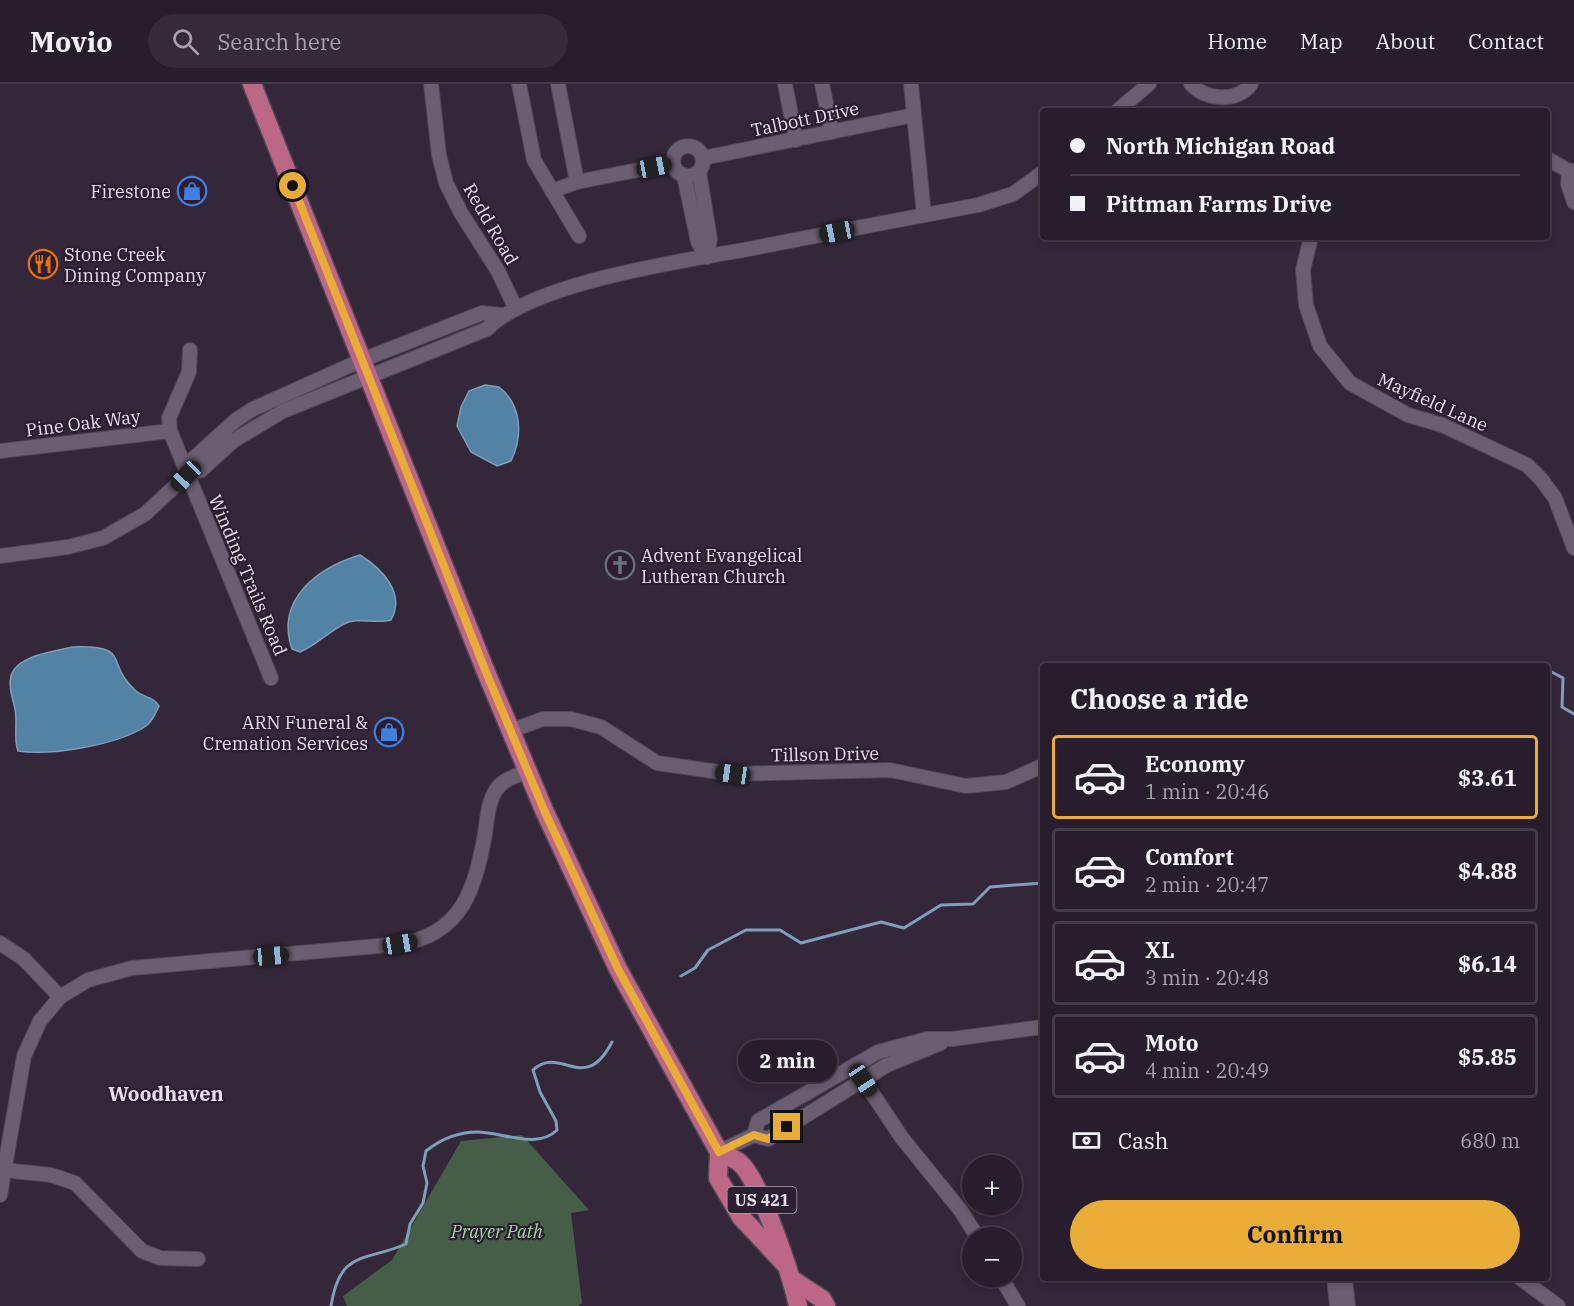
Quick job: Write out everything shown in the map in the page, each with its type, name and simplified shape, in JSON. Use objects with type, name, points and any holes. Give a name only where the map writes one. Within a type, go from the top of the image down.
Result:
[{"type":"main road","name":"US 421","points":[[252,84],[510,731],[544,810],[618,969],[719,1152],[718,1178],[741,1217],[784,1263]]},
{"type":"main road","name":"US 421","points":[[719,1152],[741,1163],[766,1205],[784,1263],[793,1280],[798,1306]]},
{"type":"main road","points":[[793,1280],[822,1299],[826,1306]]},
{"type":"street","name":"Redd Road","points":[[431,84],[439,155],[447,183],[461,213],[498,271],[516,309]]},
{"type":"street","points":[[519,84],[534,160],[579,236]]},
{"type":"street","points":[[558,84],[577,182]]},
{"type":"street","points":[[785,84],[796,140]]},
{"type":"street","points":[[822,84],[832,132]]},
{"type":"street","points":[[911,84],[924,215]]},
{"type":"street","points":[[1121,108],[1149,84]]},
{"type":"street","points":[[1191,84],[1211,97],[1238,95],[1251,84]]},
{"type":"street","name":"Talbott Drive","points":[[684,175],[701,165],[796,140],[914,115]]},
{"type":"street","points":[[686,145],[699,150],[710,239],[707,257],[698,242],[684,175],[677,171],[673,164],[674,154],[686,145]]},
{"type":"street","points":[[1550,160],[1571,171],[1568,184],[1574,202]]},
{"type":"street","points":[[552,191],[577,182],[673,164]]},
{"type":"street","points":[[0,556],[68,547],[103,538],[145,514],[188,473],[200,471],[233,441],[283,411],[365,368],[487,329],[501,315],[516,309],[599,280],[995,200],[1013,194],[1040,174]]},
{"type":"street","name":"Mayfield Lane","points":[[1310,240],[1303,270],[1306,305],[1320,346],[1350,383],[1408,415],[1442,425],[1527,465],[1541,478],[1555,498],[1574,548]]},
{"type":"street","points":[[170,431],[170,418],[189,372],[190,351]]},
{"type":"street","name":"Pine Oak Way","points":[[0,450],[170,431]]},
{"type":"street","name":"Winding Trails Road","points":[[170,431],[271,678]]},
{"type":"street","name":"Tillson Drive","points":[[510,731],[543,719],[571,719],[601,727],[657,763],[733,774],[890,770],[966,786],[1006,782],[1040,767]]},
{"type":"street","points":[[0,1195],[24,1056],[40,1021],[60,997],[88,980],[132,968],[400,944],[427,938],[452,920],[468,898],[475,883],[489,807],[495,792],[506,780],[527,771]]},
{"type":"street","points":[[0,943],[24,958],[60,997]]},
{"type":"street","points":[[754,1135],[758,1121],[878,1053],[927,1039],[952,1039],[1040,1027]]},
{"type":"street","points":[[719,1152],[754,1135],[768,1139],[905,1056],[952,1039]]},
{"type":"street","points":[[854,1065],[970,1227]]},
{"type":"street","points":[[4,1170],[51,1175],[75,1183],[142,1251],[160,1258],[198,1259]]},
{"type":"street","points":[[1334,1281],[1337,1306]]},
{"type":"street","points":[[1345,1281],[1348,1306]]},
{"type":"street","points":[[1524,1281],[1558,1306]]},
{"type":"street","points":[[1007,1287],[1018,1306]]},
{"type":"green space","name":"Prayer Path","points":[[522,1135],[589,1210],[571,1213],[582,1303],[578,1306],[347,1306],[343,1296],[392,1260],[461,1141]]},
{"type":"water","points":[[485,385],[499,387],[507,394],[518,421],[519,431],[511,461],[497,466],[471,452],[457,426],[461,407],[469,391]]},
{"type":"water","points":[[360,555],[376,567],[394,591],[395,610],[391,620],[349,622],[300,652],[292,649],[288,631],[289,615],[295,601],[315,578],[329,568]]},
{"type":"water","points":[[73,647],[92,647],[111,653],[121,672],[136,691],[154,700],[159,706],[155,714],[146,726],[134,733],[102,744],[48,752],[18,751],[11,676],[21,663],[29,659],[47,652]]},
{"type":"waterway","points":[[1550,671],[1563,678],[1562,707],[1574,714]]},
{"type":"waterway","points":[[681,976],[695,968],[708,950],[746,930],[780,930],[801,943],[881,922],[904,928],[941,905],[973,904],[990,887],[1040,883]]},
{"type":"waterway","points":[[331,1306],[335,1288],[348,1266],[356,1260],[406,1244],[410,1224],[423,1203],[427,1183],[423,1166],[426,1151],[450,1137],[470,1132],[530,1139],[549,1136],[557,1130],[556,1121],[540,1092],[533,1070],[543,1064],[553,1062],[582,1068],[592,1065],[602,1058],[612,1042]]},
{"type":"place","name":"Firestone","points":[[192,191]]},
{"type":"place","name":"Stone Creek Dining Company","points":[[43,264]]},
{"type":"place","name":"Advent Evangelical Lutheran Church","points":[[620,565]]},
{"type":"place","name":"ARN Funeral & Cremation Services","points":[[389,732]]},
{"type":"district","name":"Woodhaven","points":[[166,1093]]},
{"type":"route","points":[[293,186],[515,743],[618,969],[719,1152],[754,1135],[768,1139],[787,1127]]}]
